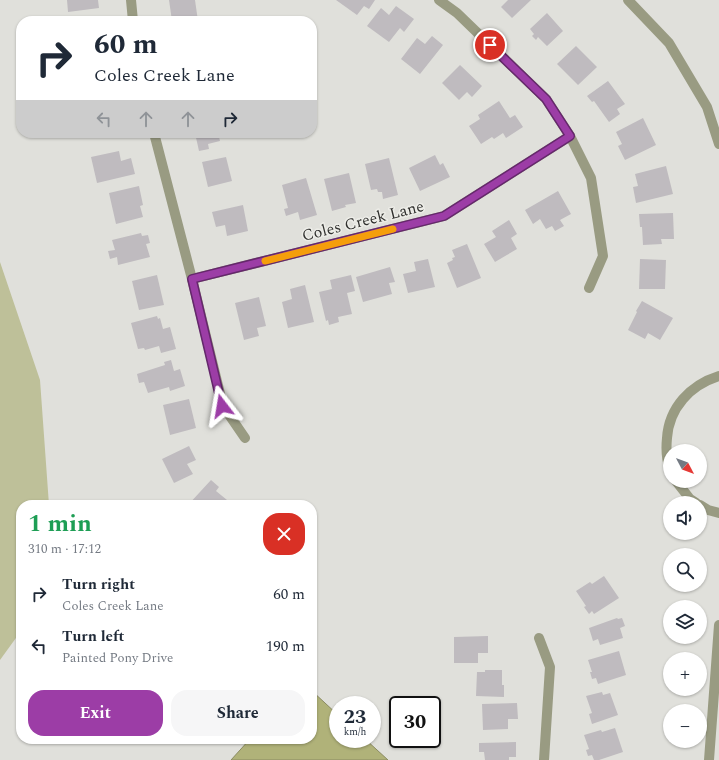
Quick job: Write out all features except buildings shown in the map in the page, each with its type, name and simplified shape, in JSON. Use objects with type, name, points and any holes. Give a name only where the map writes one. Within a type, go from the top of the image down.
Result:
[{"type":"street","points":[[131,0],[133,16]]},
{"type":"street","points":[[439,0],[457,14],[546,99],[570,136],[591,178],[603,256],[589,288]]},
{"type":"street","points":[[628,0],[669,43],[707,107],[719,144]]},
{"type":"street","name":"Coles Creek Lane","points":[[192,279],[444,216],[570,136]]},
{"type":"street","points":[[155,138],[192,279],[222,406],[245,438]]},
{"type":"street","points":[[666,444],[667,430],[674,412],[684,397],[700,384],[719,376]]},
{"type":"street","points":[[678,488],[687,496]]},
{"type":"street","points":[[707,509],[719,513]]},
{"type":"street","points":[[709,760],[719,625]]},
{"type":"street","points":[[539,638],[550,667],[544,760]]},
{"type":"shaded area","points":[[0,262],[40,380],[49,500],[16,500],[16,638],[0,660]]},
{"type":"shaded area","points":[[317,696],[329,707],[329,748],[375,748],[388,760],[231,760],[245,744],[317,744]]},
{"type":"slow traffic","points":[[265,261],[393,229]]},
{"type":"route","points":[[222,406],[192,279],[444,216],[570,136],[546,99],[490,45]]}]
